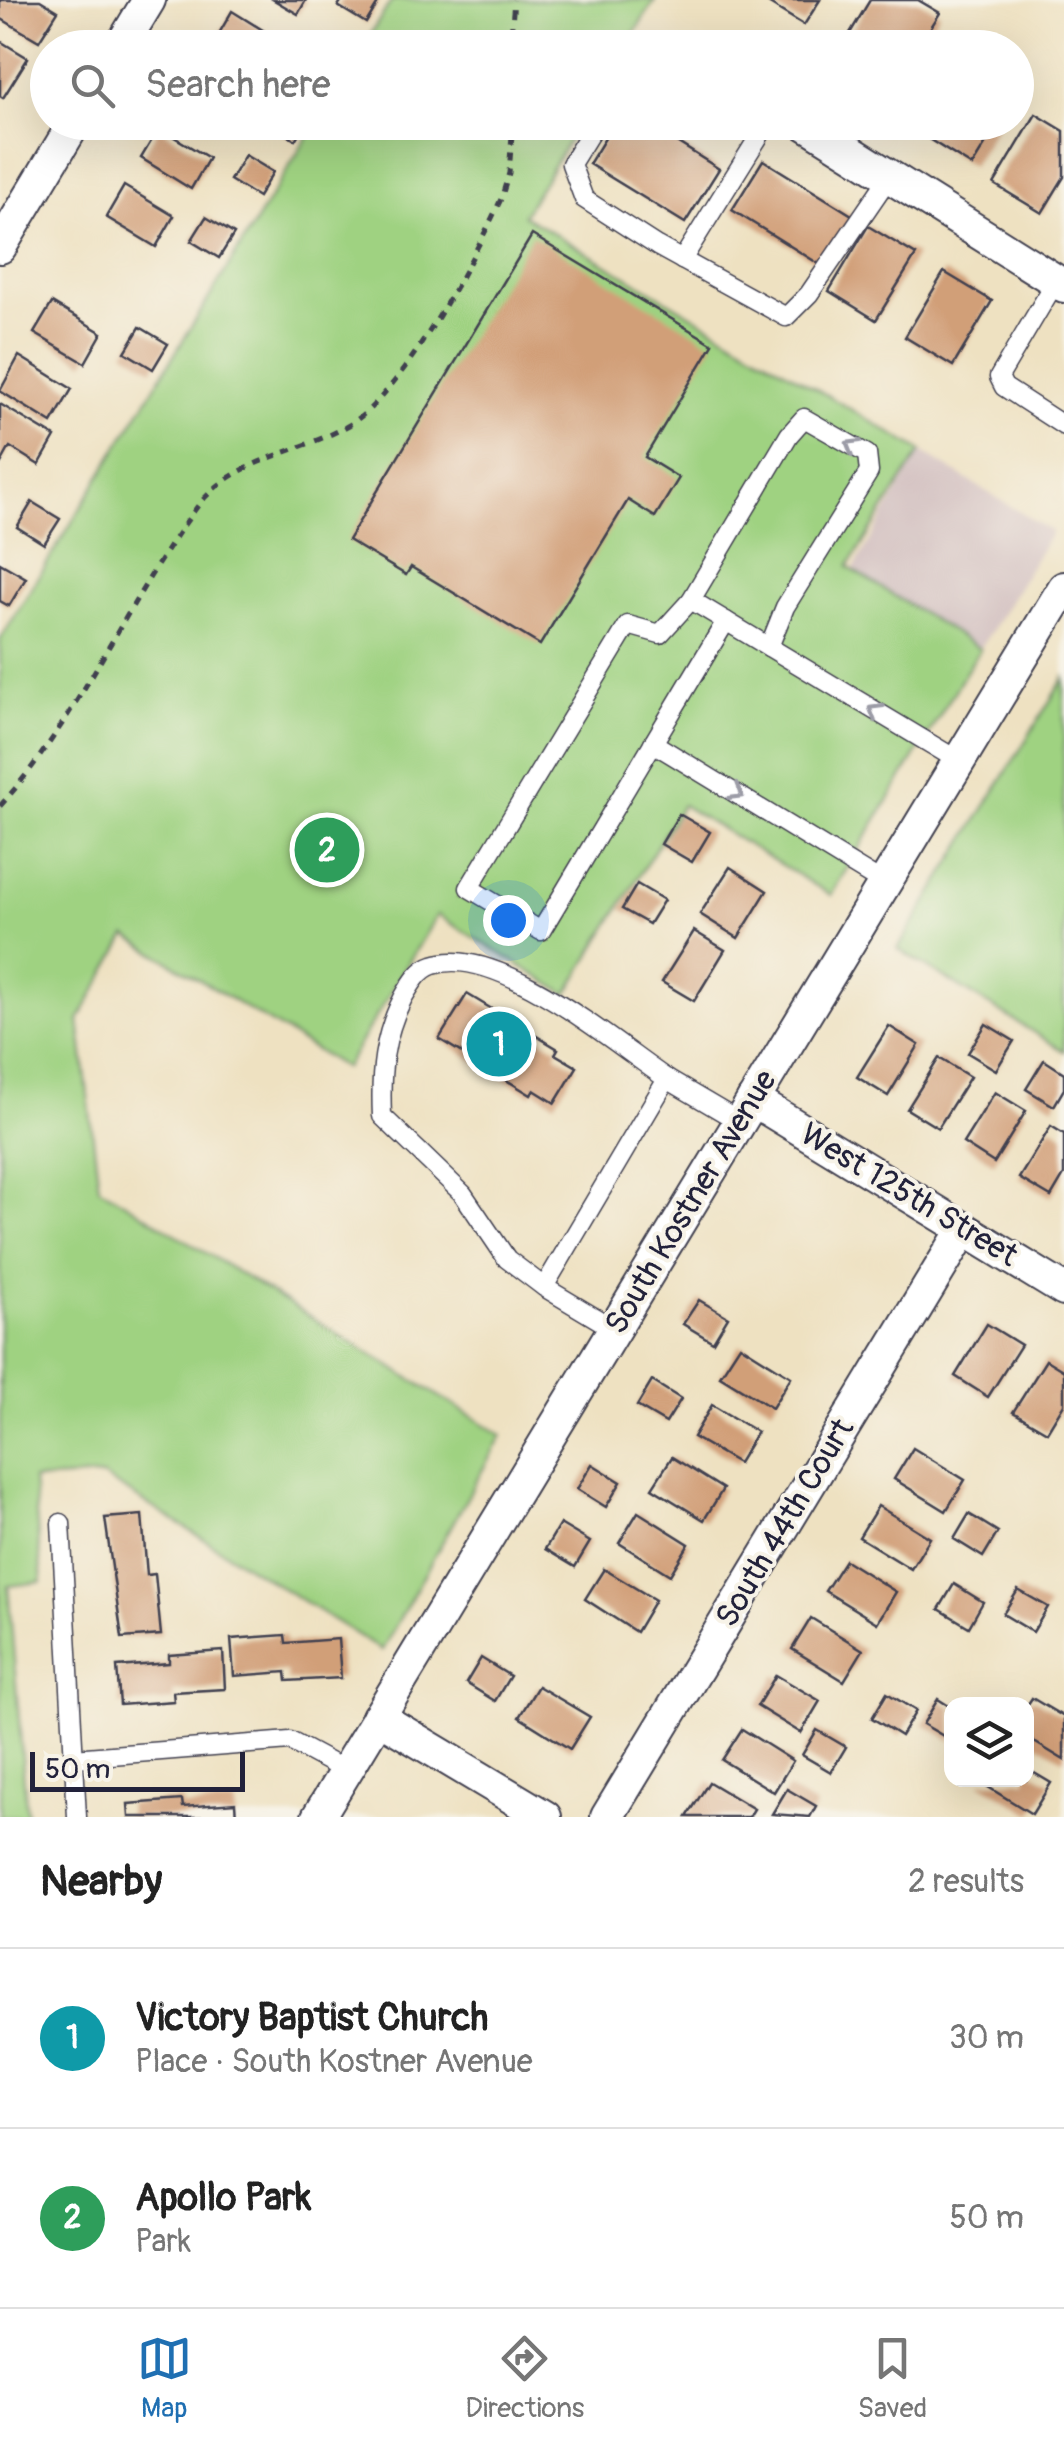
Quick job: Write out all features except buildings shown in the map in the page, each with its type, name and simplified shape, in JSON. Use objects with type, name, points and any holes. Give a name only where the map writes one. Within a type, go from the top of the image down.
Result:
[{"type":"street","points":[[131,30],[149,0]]},
{"type":"street","points":[[0,247],[64,140]]},
{"type":"street","points":[[830,140],[1060,284]]},
{"type":"street","name":"South Kostner Avenue","points":[[318,1817],[1064,588]]},
{"type":"street","name":"West 125th Street","points":[[746,1111],[964,1229],[1064,1290]]},
{"type":"street","name":"South 44th Court","points":[[606,1817],[964,1229]]},
{"type":"street","points":[[378,1718],[546,1817]]},
{"type":"lane","points":[[586,140],[571,164],[584,199],[682,260],[786,317],[809,294],[889,177]]},
{"type":"lane","points":[[682,260],[757,140]]},
{"type":"lane","points":[[1060,284],[998,377],[1004,387],[1064,426]]},
{"type":"lane","points":[[726,621],[541,931],[469,888],[628,624],[660,634],[691,600],[789,435],[804,418],[866,454],[869,472],[785,607],[770,647]]},
{"type":"lane","points":[[691,600],[959,761]]},
{"type":"lane","points":[[654,742],[884,884]]},
{"type":"lane","points":[[614,1329],[544,1287],[507,1259],[463,1194],[382,1116],[380,1079],[388,1029],[411,983],[430,965],[460,960],[510,974],[667,1079],[746,1111]]},
{"type":"lane","points":[[544,1287],[667,1079]]},
{"type":"lane","points":[[61,1522],[77,1817]]},
{"type":"lane","points":[[73,1758],[290,1740],[346,1771]]},
{"type":"path","points":[[512,30],[514,0]]},
{"type":"path","points":[[0,806],[42,757],[178,536],[215,487],[263,460],[351,424],[376,403],[403,370],[501,200],[509,173],[512,140]]},
{"type":"shaded area","points":[[921,451],[1052,532],[980,649],[853,570]]},
{"type":"green space","points":[[392,0],[655,0],[636,30],[373,30]]},
{"type":"green space","points":[[306,140],[569,140],[523,215],[921,451],[848,567],[980,649],[831,895],[682,805],[567,994],[437,915],[345,1068],[127,936],[79,1020],[99,1187],[502,1435],[382,1650],[102,1476],[33,1480],[42,1582],[8,1586],[27,1817],[0,1817],[0,640]]},
{"type":"green space","points":[[1064,678],[1064,1051],[898,949]]},
{"type":"place","name":"Apollo Park","points":[[327,850]]},
{"type":"place","name":"Victory Baptist Church","points":[[499,1044]]}]
